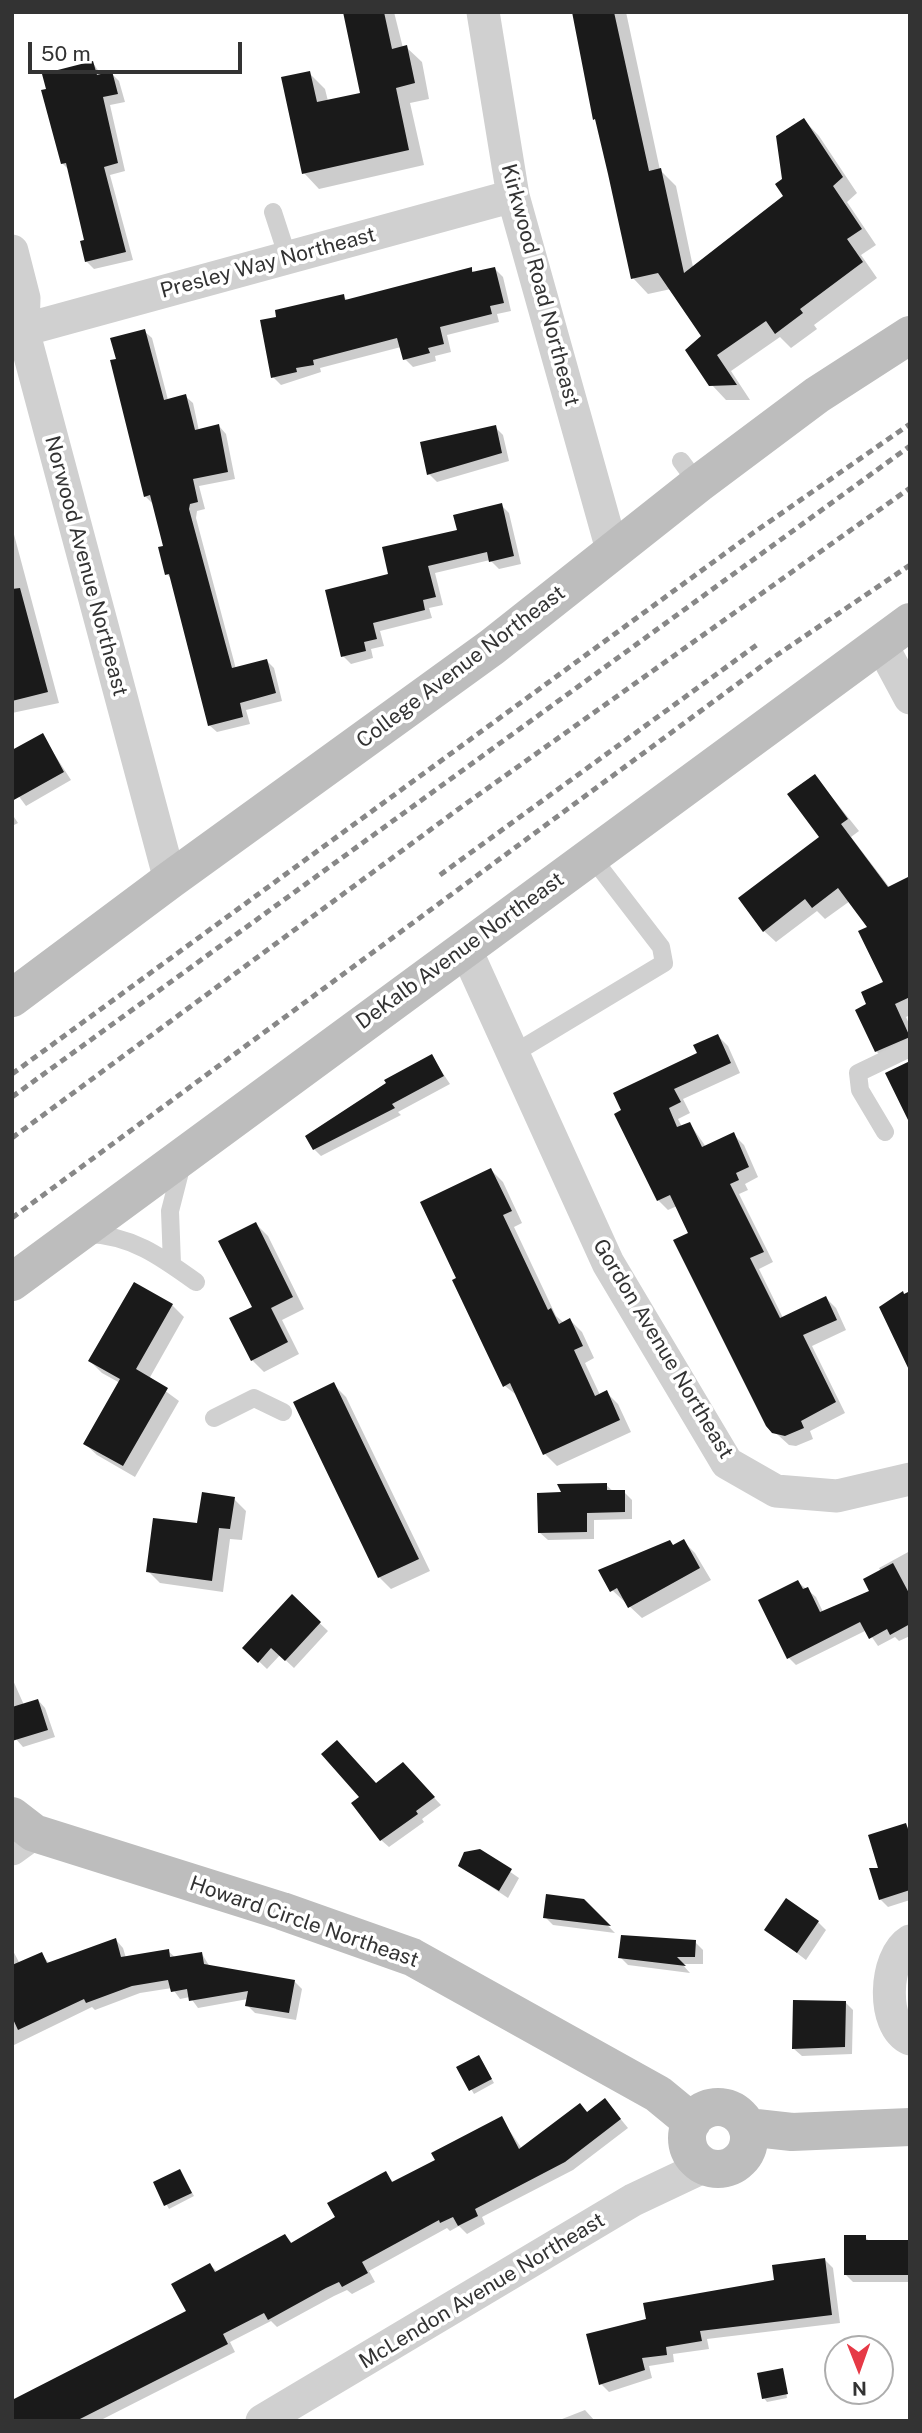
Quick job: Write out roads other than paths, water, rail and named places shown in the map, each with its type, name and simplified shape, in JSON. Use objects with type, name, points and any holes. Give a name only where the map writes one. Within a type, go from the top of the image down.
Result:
[{"type":"street","name":"Kirkwood Road Northeast","points":[[483,12],[513,197],[613,553]]},
{"type":"street","name":"Presley Way Northeast","points":[[23,330],[513,197]]},
{"type":"street","name":"Norwood Avenue Northeast","points":[[13,256],[24,298],[23,330],[170,880]]},
{"type":"street","name":"College Avenue Northeast","points":[[12,998],[492,647],[613,553],[690,472],[910,335]]},
{"type":"street","points":[[895,633],[910,698]]},
{"type":"street","name":"DeKalb Avenue Northeast","points":[[12,1282],[895,633]]},
{"type":"street","name":"Gordon Avenue Northeast","points":[[465,948],[608,1263],[727,1463],[776,1491],[837,1496],[910,1479]]},
{"type":"street","name":"Howard Circle Northeast","points":[[19,1833],[282,1911],[412,1957],[658,2094],[702,2114]]},
{"type":"street","points":[[910,1941],[893,1963],[890,2014],[904,2037],[910,2039]]},
{"type":"street","points":[[705,2166],[690,2150],[687,2137],[702,2114],[733,2111],[747,2138]]},
{"type":"street","name":"McLendon Avenue Northeast","points":[[262,2421],[633,2200],[705,2166],[728,2167],[738,2161],[747,2138],[792,2132],[910,2127]]},
{"type":"lane","points":[[273,212],[288,258]]},
{"type":"lane","points":[[513,1055],[664,963],[661,947],[591,856]]},
{"type":"lane","points":[[885,1132],[860,1090],[859,1073],[910,1048]]},
{"type":"lane","points":[[172,1264],[170,1211],[184,1154]]},
{"type":"lane","points":[[78,1233],[111,1235],[144,1245],[196,1282]]},
{"type":"lane","points":[[214,1418],[254,1398],[283,1412]]},
{"type":"railway","points":[[12,1074],[753,533],[910,424]]},
{"type":"railway","points":[[12,1097],[910,446]]},
{"type":"railway","points":[[12,1138],[464,805],[910,488]]},
{"type":"railway","points":[[12,1218],[774,657],[910,565]]},
{"type":"railway","points":[[440,875],[758,644]]}]
